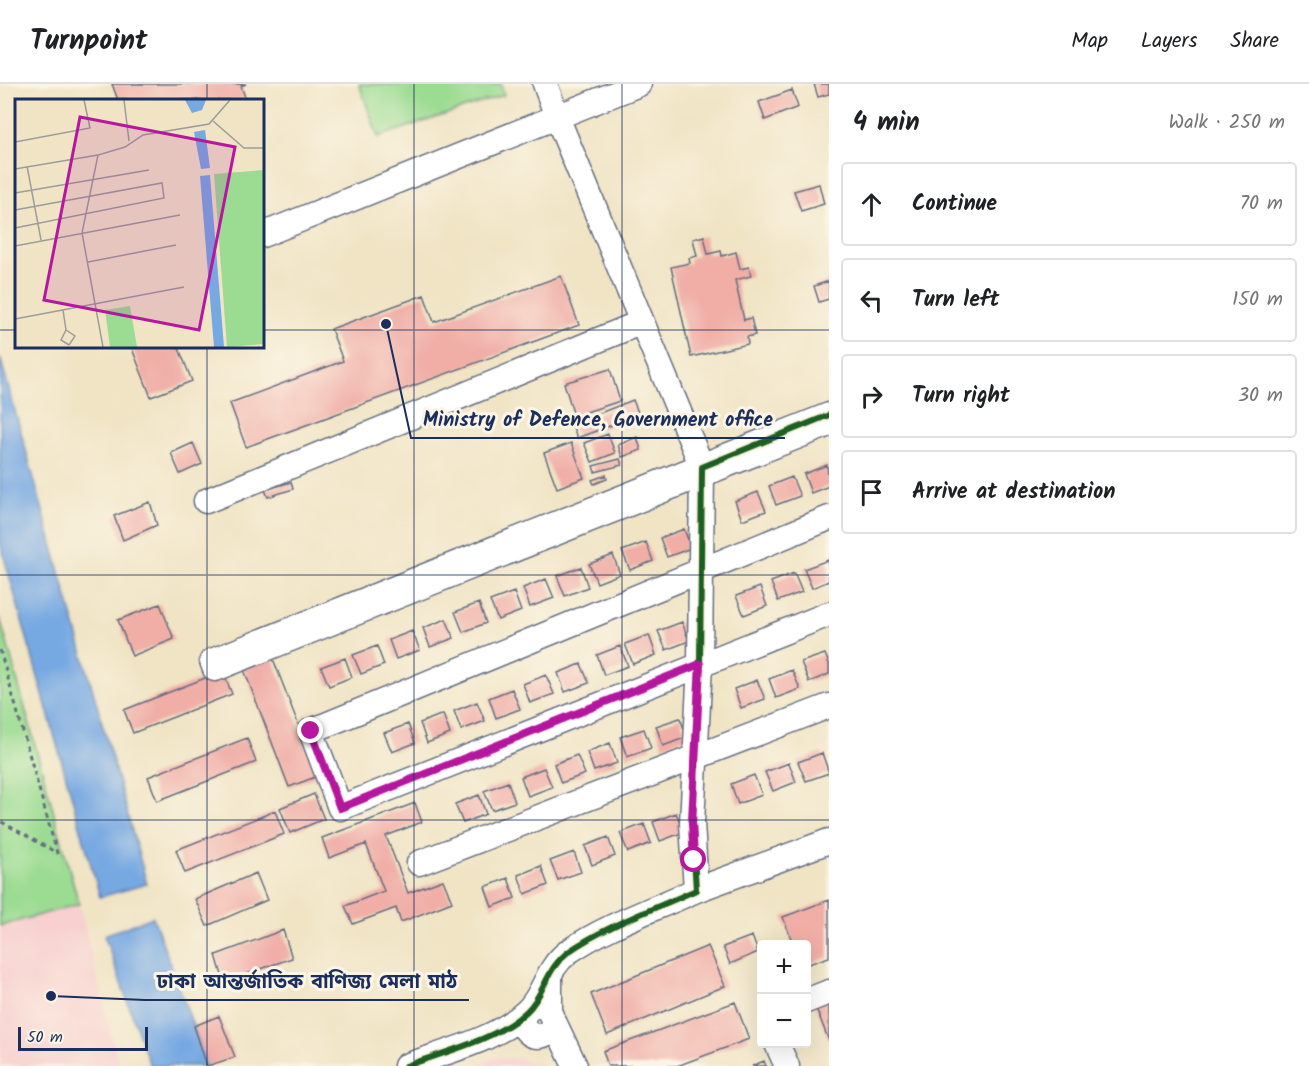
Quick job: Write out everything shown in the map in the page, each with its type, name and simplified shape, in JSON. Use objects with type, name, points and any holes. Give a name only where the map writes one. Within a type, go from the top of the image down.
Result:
[{"type":"street","points":[[545,84],[702,471],[700,664],[692,823],[696,890]]},
{"type":"street","points":[[264,234],[639,84]]},
{"type":"street","points":[[206,501],[642,322]]},
{"type":"street","points":[[829,415],[702,471],[215,669],[212,661],[702,471],[829,424]]},
{"type":"street","points":[[829,518],[311,731],[340,808],[829,614]]},
{"type":"street","points":[[419,863],[829,706]]},
{"type":"street","points":[[529,1023],[546,977],[566,954],[579,945],[696,890],[829,841]]},
{"type":"street","points":[[552,969],[549,990],[550,1013],[573,1061]]},
{"type":"street","points":[[529,1023],[534,1007],[539,1006],[550,1013]]},
{"type":"street","points":[[406,1066],[529,1023]]},
{"type":"street","points":[[529,1023],[573,1061]]},
{"type":"street","points":[[779,1048],[787,1066]]},
{"type":"path","points":[[0,650],[57,854],[0,820]]},
{"type":"shaded area","points":[[79,904],[119,1066],[0,1066],[0,926]]},
{"type":"shaded area","points":[[494,1058],[519,1059],[547,1066],[473,1066]]},
{"type":"green space","points":[[359,84],[501,84],[504,95],[378,137]]},
{"type":"green space","points":[[0,618],[79,904],[0,926]]},
{"type":"water","points":[[0,357],[147,884],[100,897],[0,543]]},
{"type":"water","points":[[153,917],[208,1066],[150,1066],[104,935]]},
{"type":"building","points":[[112,84],[246,84],[241,86],[246,99],[118,99]]},
{"type":"building","points":[[814,84],[829,84],[829,94],[818,97]]},
{"type":"building","points":[[792,90],[798,107],[765,120],[759,102]]},
{"type":"building","points":[[819,184],[824,204],[801,211],[794,191]]},
{"type":"building","points":[[704,236],[708,254],[721,251],[722,256],[736,252],[740,269],[749,267],[751,276],[735,280],[744,320],[751,318],[755,335],[747,337],[748,344],[691,357],[671,267],[690,263],[689,258],[697,256],[693,239]]},
{"type":"building","points":[[561,276],[579,325],[246,447],[230,403],[343,361],[331,329],[424,295],[434,322]]},
{"type":"building","points":[[829,281],[829,299],[819,302],[814,286]]},
{"type":"building","points":[[132,348],[179,348],[192,381],[151,397]]},
{"type":"building","points":[[610,369],[620,401],[574,416],[564,383]]},
{"type":"building","points":[[633,400],[639,415],[577,438],[572,424]]},
{"type":"building","points":[[608,434],[615,453],[592,462],[584,443]]},
{"type":"building","points":[[637,437],[641,450],[622,457],[618,445]]},
{"type":"building","points":[[193,443],[202,464],[180,474],[171,453]]},
{"type":"building","points":[[571,443],[584,478],[557,488],[544,453]]},
{"type":"building","points":[[620,459],[622,465],[595,472],[593,466]]},
{"type":"building","points":[[827,465],[829,486],[811,493],[804,474]]},
{"type":"building","points":[[606,475],[607,479],[594,484],[592,480]]},
{"type":"building","points":[[792,477],[800,496],[776,505],[769,486]]},
{"type":"building","points":[[291,482],[293,489],[268,497],[265,490]]},
{"type":"building","points":[[758,492],[766,511],[742,520],[735,501]]},
{"type":"building","points":[[150,502],[157,525],[123,540],[114,516]]},
{"type":"building","points":[[684,529],[691,548],[667,557],[660,538]]},
{"type":"building","points":[[646,542],[653,561],[630,570],[622,551]]},
{"type":"building","points":[[613,555],[620,574],[597,583],[589,564]]},
{"type":"building","points":[[828,560],[829,581],[812,588],[804,569]]},
{"type":"building","points":[[581,567],[588,587],[565,596],[557,576]]},
{"type":"building","points":[[794,573],[802,592],[778,601],[771,582]]},
{"type":"building","points":[[546,579],[554,598],[530,607],[523,588]]},
{"type":"building","points":[[760,587],[767,606],[744,615],[736,596]]},
{"type":"building","points":[[514,592],[521,611],[498,620],[490,601]]},
{"type":"building","points":[[479,603],[486,623],[463,632],[455,612]]},
{"type":"building","points":[[160,604],[174,639],[132,656],[118,620]]},
{"type":"building","points":[[446,619],[454,638],[430,647],[423,628]]},
{"type":"building","points":[[682,622],[689,641],[666,650],[658,631]]},
{"type":"building","points":[[412,631],[420,650],[396,659],[389,640]]},
{"type":"building","points":[[649,635],[656,655],[633,664],[625,644]]},
{"type":"building","points":[[377,646],[384,665],[361,674],[353,655]]},
{"type":"building","points":[[620,646],[628,666],[604,675],[597,655]]},
{"type":"building","points":[[825,654],[829,664],[829,674],[809,682],[801,662]]},
{"type":"building","points":[[272,656],[318,776],[289,787],[243,667]]},
{"type":"building","points":[[345,658],[352,677],[329,686],[321,667]]},
{"type":"building","points":[[581,664],[589,683],[565,692],[558,673]]},
{"type":"building","points":[[792,670],[800,689],[776,698],[769,679]]},
{"type":"building","points":[[223,671],[232,694],[133,733],[124,710]]},
{"type":"building","points":[[546,675],[554,694],[530,703],[523,684]]},
{"type":"building","points":[[757,680],[765,699],[741,708],[734,689]]},
{"type":"building","points":[[512,689],[520,709],[496,718],[489,698]]},
{"type":"building","points":[[477,702],[485,721],[461,730],[454,711]]},
{"type":"building","points":[[443,714],[450,734],[427,743],[420,723]]},
{"type":"building","points":[[680,718],[687,737],[663,746],[656,726]]},
{"type":"building","points":[[408,724],[415,743],[392,752],[384,733]]},
{"type":"building","points":[[644,729],[651,748],[627,757],[620,737]]},
{"type":"building","points":[[247,738],[256,762],[157,801],[148,777]]},
{"type":"building","points":[[610,743],[617,763],[594,771],[587,752]]},
{"type":"building","points":[[822,753],[829,773],[806,781],[798,762]]},
{"type":"building","points":[[577,755],[585,774],[561,783],[554,764]]},
{"type":"building","points":[[789,763],[796,782],[773,791],[765,772]]},
{"type":"building","points":[[544,768],[552,787],[528,796],[521,777]]},
{"type":"building","points":[[754,775],[762,795],[738,804],[731,784]]},
{"type":"building","points":[[508,782],[515,802],[492,810],[484,791]]},
{"type":"building","points":[[314,794],[324,819],[290,833],[280,808]]},
{"type":"building","points":[[479,795],[486,814],[463,823],[455,804]]},
{"type":"building","points":[[415,803],[422,822],[386,836],[408,893],[443,880],[452,902],[401,922],[396,908],[353,924],[345,906],[384,891],[366,844],[329,858],[322,838]]},
{"type":"building","points":[[275,811],[284,834],[185,873],[176,850]]},
{"type":"building","points":[[676,813],[684,832],[660,841],[653,822]]},
{"type":"building","points":[[644,824],[651,843],[628,852],[620,833]]},
{"type":"building","points":[[608,837],[615,856],[592,865],[585,846]]},
{"type":"building","points":[[574,852],[581,872],[558,880],[550,861]]},
{"type":"building","points":[[541,866],[548,885],[525,894],[518,875]]},
{"type":"building","points":[[256,873],[267,900],[207,926],[195,899]]},
{"type":"building","points":[[508,878],[515,898],[492,907],[485,887]]},
{"type":"building","points":[[829,900],[829,957],[811,963],[811,940],[792,940],[783,917]]},
{"type":"building","points":[[283,930],[292,958],[224,982],[216,955]]},
{"type":"building","points":[[752,936],[757,952],[730,964],[723,947]]},
{"type":"building","points":[[708,946],[725,986],[607,1035],[591,994]]},
{"type":"building","points":[[829,997],[829,1041],[814,1003]]},
{"type":"building","points":[[735,1002],[749,1039],[677,1066],[608,1066],[603,1051]]},
{"type":"building","points":[[219,1016],[235,1057],[207,1066],[194,1026]]},
{"type":"building","points":[[764,1061],[766,1066],[752,1066]]},
{"type":"cycle path","points":[[406,1066],[470,1044],[501,1030],[527,1011],[538,997],[554,966],[568,952],[614,926],[696,890],[692,823],[700,664],[702,467],[829,415]]},
{"type":"place","name":"Ministry of Defence, Government office","points":[[386,324]]},
{"type":"place","name":"ঢাকা আন্তর্জাতিক বাণিজ্য মেলা মাঠ","points":[[51,996]]},
{"type":"route","points":[[311,731],[340,808],[700,664],[692,823],[694,860]]}]
